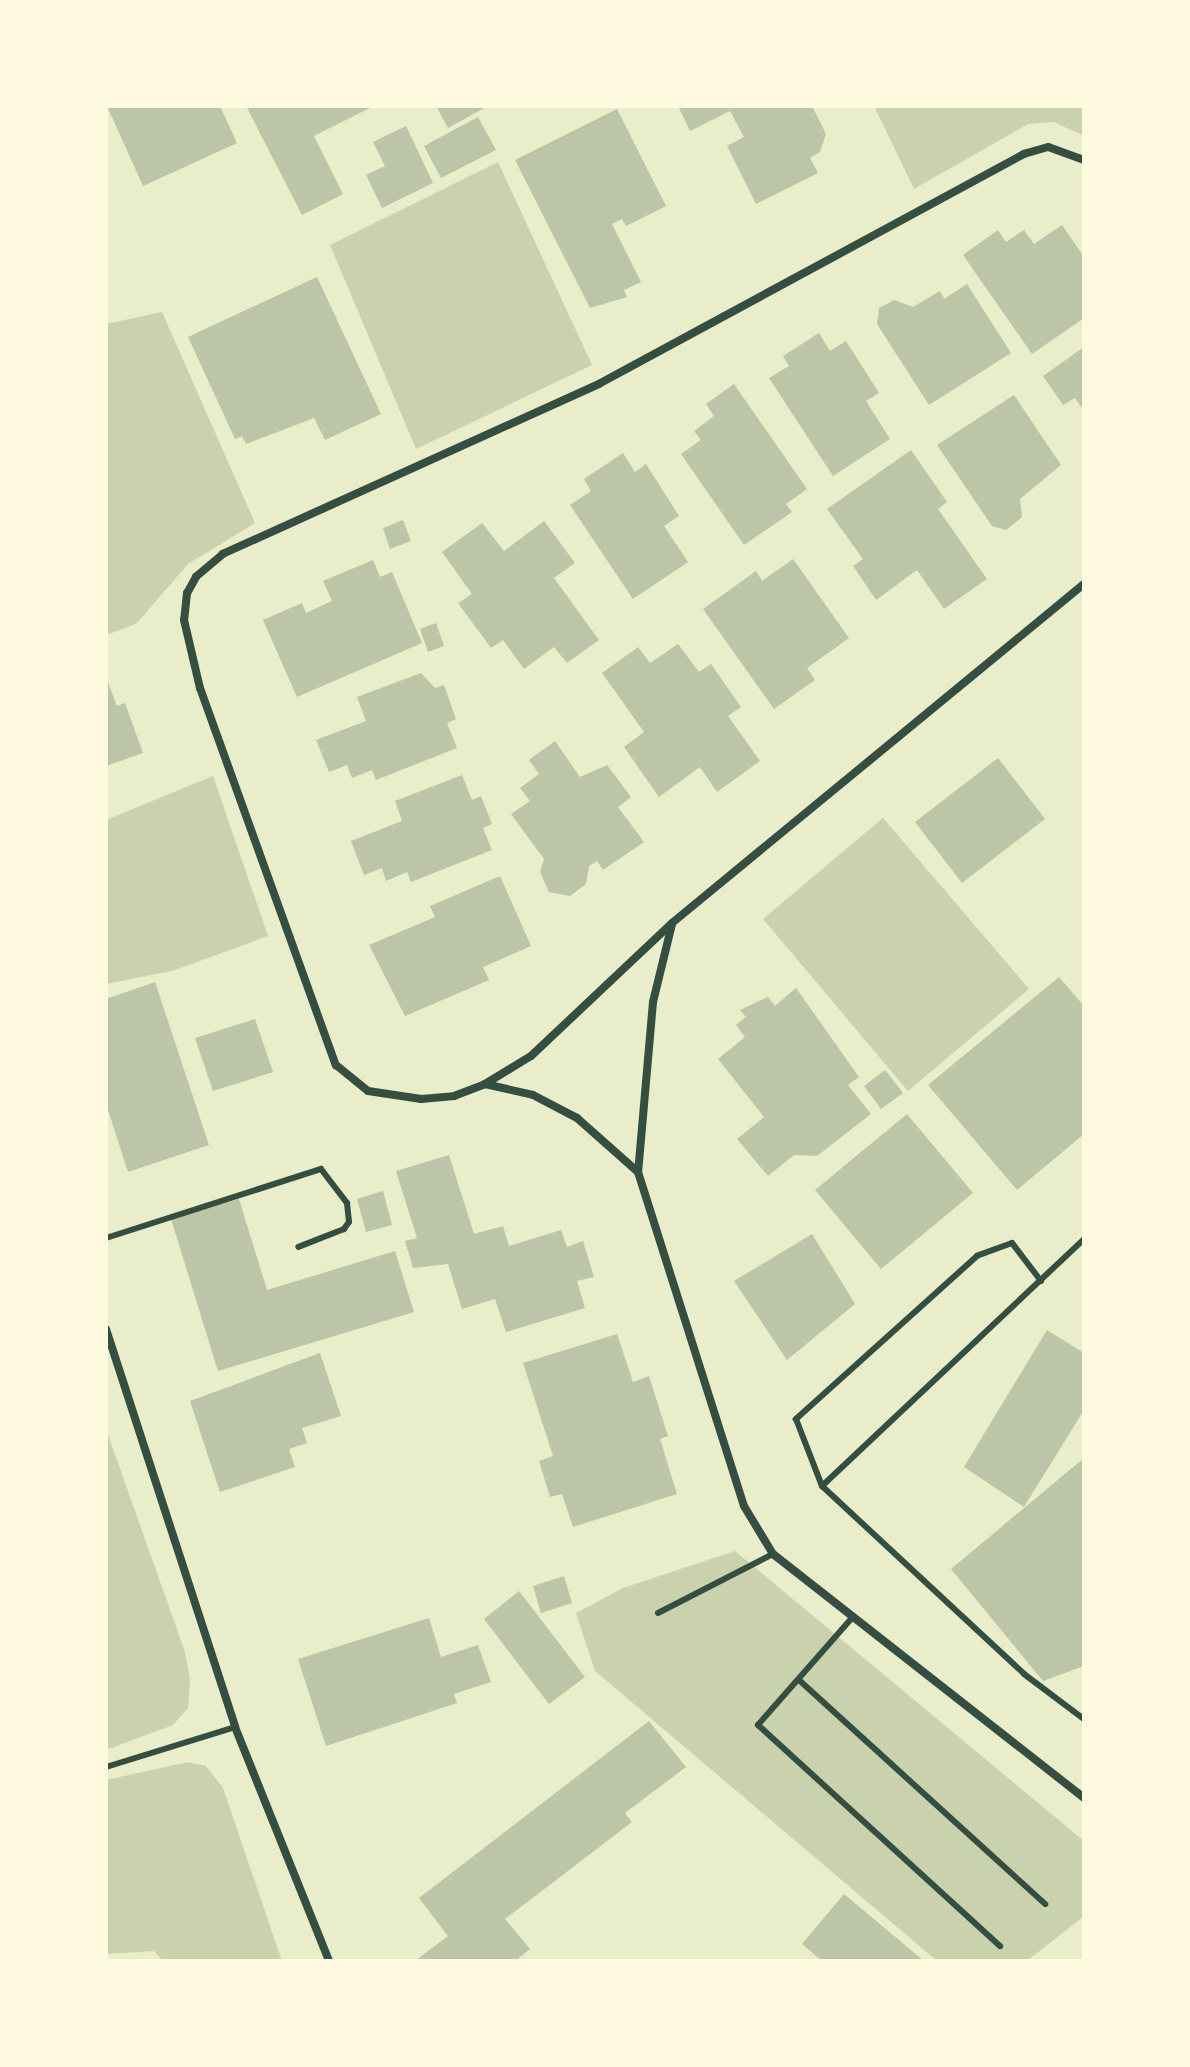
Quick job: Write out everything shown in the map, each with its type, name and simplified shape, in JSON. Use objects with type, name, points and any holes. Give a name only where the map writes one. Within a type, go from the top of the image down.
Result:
[{"type":"street","points":[[1084,160],[1048,147],[1024,154],[599,384],[223,554],[196,577],[187,593],[184,620],[200,688],[336,1065],[351,1081],[383,1097],[454,1096],[485,1084],[531,1056],[672,923],[1084,584]]},
{"type":"street","points":[[672,923],[653,1002],[638,1172],[744,1506],[773,1554],[851,1619],[1084,1798]]},
{"type":"street","points":[[485,1084],[533,1095],[577,1118],[638,1172]]},
{"type":"street","points":[[106,1329],[235,1727],[329,1961]]},
{"type":"lane","points":[[106,1238],[321,1169],[347,1203],[349,1222],[344,1229],[298,1247]]},
{"type":"lane","points":[[822,1486],[1084,1239]]},
{"type":"lane","points":[[1041,1281],[1012,1243],[977,1256],[796,1419],[822,1486],[1024,1674],[1084,1719]]},
{"type":"lane","points":[[658,1613],[773,1554]]},
{"type":"lane","points":[[851,1619],[758,1725],[1000,1946]]},
{"type":"lane","points":[[799,1680],[1045,1904]]},
{"type":"lane","points":[[106,1767],[235,1727]]},
{"type":"green space","points":[[874,106],[1084,106],[1084,136],[1054,122],[1028,124],[914,189]]},
{"type":"green space","points":[[498,162],[592,365],[416,449],[330,245]]},
{"type":"green space","points":[[162,312],[255,523],[188,564],[136,624],[106,635],[106,324]]},
{"type":"green space","points":[[213,776],[268,936],[172,971],[106,984],[106,820]]},
{"type":"green space","points":[[883,818],[1029,989],[908,1091],[763,919]]},
{"type":"green space","points":[[106,1429],[185,1652],[190,1680],[188,1708],[173,1725],[106,1750]]},
{"type":"green space","points":[[735,1551],[1084,1841],[1084,1916],[1027,1961],[937,1961],[595,1671],[576,1613],[623,1588]]},
{"type":"green space","points":[[188,1762],[206,1766],[223,1788],[282,1961],[163,1961],[154,1951],[106,1954],[106,1780]]},
{"type":"building","points":[[107,106],[220,106],[237,143],[143,186]]},
{"type":"building","points":[[246,106],[374,106],[314,136],[343,194],[302,215]]},
{"type":"building","points":[[436,106],[488,106],[448,128]]},
{"type":"building","points":[[678,106],[812,106],[826,134],[820,152],[810,158],[818,173],[756,204],[727,146],[744,137],[730,111],[690,131]]},
{"type":"building","points":[[617,109],[666,206],[626,226],[622,219],[612,224],[641,282],[624,290],[627,297],[590,308],[515,160]]},
{"type":"building","points":[[478,117],[496,150],[441,178],[424,146]]},
{"type":"building","points":[[406,126],[433,183],[382,208],[366,175],[385,166],[373,142]]},
{"type":"building","points":[[1062,225],[1084,257],[1084,318],[1032,354],[963,255],[998,230],[1006,242],[1024,230],[1034,244]]},
{"type":"building","points":[[317,277],[381,414],[325,440],[314,418],[246,444],[242,436],[235,439],[188,337]]},
{"type":"building","points":[[967,284],[1011,353],[929,405],[877,324],[879,308],[894,300],[913,307],[940,291],[944,299]]},
{"type":"building","points":[[819,333],[830,351],[846,341],[879,393],[866,401],[890,439],[833,476],[769,378],[789,366],[783,356]]},
{"type":"building","points":[[1084,347],[1084,411],[1075,398],[1063,405],[1043,376]]},
{"type":"building","points":[[734,384],[807,489],[786,504],[792,512],[744,545],[681,454],[701,440],[694,431],[714,416],[706,404]]},
{"type":"building","points":[[1014,395],[1061,465],[1020,499],[1022,517],[1006,530],[992,526],[937,445]]},
{"type":"building","points":[[911,450],[947,502],[938,509],[987,579],[944,609],[917,570],[876,600],[853,566],[863,559],[827,509]]},
{"type":"building","points":[[623,453],[635,472],[646,464],[679,516],[664,526],[688,562],[633,599],[570,505],[591,491],[584,479]]},
{"type":"building","points":[[403,520],[411,541],[390,549],[383,528]]},
{"type":"building","points":[[544,521],[575,563],[554,578],[599,640],[567,663],[554,647],[524,669],[503,640],[491,648],[458,603],[472,594],[442,552],[482,523],[504,551]]},
{"type":"building","points":[[793,559],[849,638],[807,668],[815,680],[774,709],[703,609],[756,571],[762,581]]},
{"type":"building","points":[[373,560],[380,577],[392,572],[422,643],[297,697],[263,620],[302,603],[306,613],[332,601],[323,581]]},
{"type":"building","points":[[436,623],[444,646],[428,652],[420,629]]},
{"type":"building","points":[[678,644],[699,672],[711,664],[741,707],[728,716],[760,761],[717,792],[700,767],[659,797],[624,747],[644,732],[602,673],[638,647],[650,663]]},
{"type":"building","points":[[421,673],[435,688],[444,685],[456,719],[447,723],[457,748],[376,780],[372,770],[352,778],[347,765],[329,772],[316,740],[366,721],[357,697]]},
{"type":"building","points":[[106,677],[117,706],[125,703],[143,753],[106,766]]},
{"type":"building","points":[[555,741],[580,777],[607,765],[631,797],[618,807],[644,842],[603,870],[597,861],[589,866],[586,884],[570,896],[549,892],[540,872],[544,859],[511,814],[530,801],[520,788],[539,774],[529,760]]},
{"type":"building","points":[[998,758],[1045,819],[962,883],[915,822]]},
{"type":"building","points":[[462,775],[472,800],[481,796],[492,824],[483,828],[492,850],[411,882],[407,872],[386,881],[382,868],[364,875],[351,841],[402,821],[395,801]]},
{"type":"building","points":[[500,876],[531,946],[483,967],[489,980],[405,1016],[369,945],[435,917],[430,906]]},
{"type":"building","points":[[1059,977],[1084,1006],[1084,1134],[1017,1190],[928,1085]]},
{"type":"building","points":[[155,982],[209,1145],[128,1172],[106,1104],[106,999]]},
{"type":"building","points":[[796,988],[859,1077],[848,1085],[871,1114],[817,1156],[794,1155],[768,1176],[737,1139],[764,1117],[718,1059],[745,1037],[736,1025],[746,1017],[740,1010],[768,997],[775,1006]]},
{"type":"building","points":[[255,1019],[273,1072],[213,1091],[195,1038]]},
{"type":"building","points":[[885,1070],[903,1093],[881,1109],[864,1086]]},
{"type":"building","points":[[907,1114],[973,1193],[881,1269],[815,1190]]},
{"type":"building","points":[[449,1155],[474,1234],[503,1226],[509,1246],[561,1230],[567,1247],[583,1241],[594,1277],[577,1281],[585,1308],[506,1332],[495,1299],[462,1309],[448,1264],[413,1268],[405,1241],[417,1238],[396,1171]]},
{"type":"building","points":[[383,1191],[392,1225],[366,1232],[357,1199]]},
{"type":"building","points":[[239,1199],[267,1290],[395,1251],[414,1312],[218,1371],[171,1219]]},
{"type":"building","points":[[812,1234],[855,1304],[787,1360],[734,1281]]},
{"type":"building","points":[[1047,1330],[1084,1353],[1084,1410],[1024,1507],[964,1467]]},
{"type":"building","points":[[617,1334],[633,1382],[649,1376],[668,1436],[660,1439],[677,1494],[573,1527],[562,1494],[550,1497],[539,1461],[553,1456],[523,1363]]},
{"type":"building","points":[[320,1353],[341,1416],[302,1428],[307,1443],[289,1449],[295,1467],[220,1492],[190,1401]]},
{"type":"building","points":[[1084,1458],[1084,1666],[1043,1681],[951,1569]]},
{"type":"building","points":[[564,1576],[572,1603],[541,1613],[533,1586]]},
{"type":"building","points":[[519,1591],[585,1677],[549,1704],[484,1619]]},
{"type":"building","points":[[429,1618],[441,1657],[478,1645],[491,1682],[454,1694],[457,1703],[326,1746],[298,1659]]},
{"type":"building","points":[[649,1721],[686,1767],[625,1813],[632,1822],[505,1919],[530,1949],[515,1961],[415,1961],[448,1936],[419,1898]]},
{"type":"building","points":[[844,1894],[924,1961],[822,1961],[802,1944]]}]
